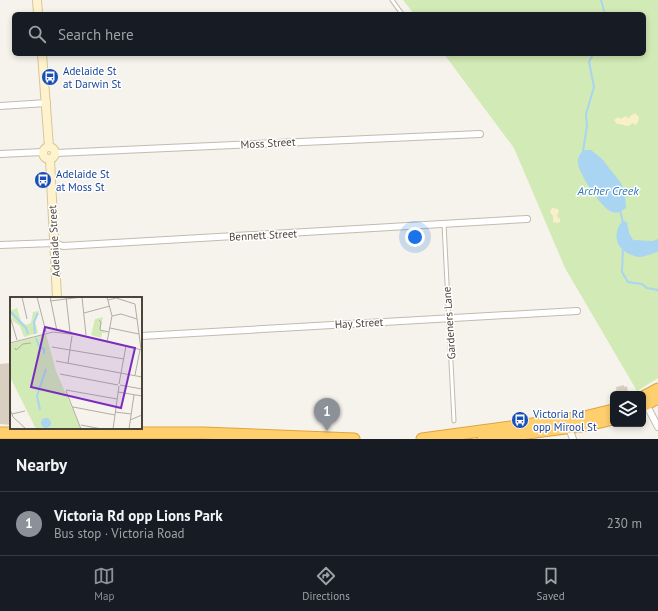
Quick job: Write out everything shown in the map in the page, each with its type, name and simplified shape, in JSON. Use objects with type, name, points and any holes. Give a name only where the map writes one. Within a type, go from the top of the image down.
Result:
[{"type":"highway","points":[[646,400],[658,389]]},
{"type":"highway","points":[[646,401],[658,398]]},
{"type":"highway","points":[[422,439],[584,418],[610,411]]},
{"type":"highway","points":[[483,439],[569,428],[610,420]]},
{"type":"highway","points":[[0,433],[63,434],[131,432],[203,436],[354,439]]},
{"type":"street","points":[[37,0],[38,12]]},
{"type":"street","points":[[42,56],[49,151]]},
{"type":"street","points":[[0,106],[46,103]]},
{"type":"street","name":"Moss Street","points":[[0,154],[480,134]]},
{"type":"street","name":"Adelaide Street","points":[[49,151],[55,157],[50,160],[57,297]]},
{"type":"street","name":"Bennett Street","points":[[0,245],[54,242],[63,246],[527,219]]},
{"type":"street","name":"Hay Street","points":[[142,336],[577,311]]},
{"type":"street","points":[[646,406],[658,428]]},
{"type":"street","points":[[569,428],[573,439]]},
{"type":"lane","points":[[392,0],[401,12]]},
{"type":"lane","name":"Gardeners Lane","points":[[444,224],[454,421]]},
{"type":"green space","points":[[403,0],[658,0],[658,378],[637,391],[565,268],[514,148],[445,56],[646,56],[646,12],[412,12]]},
{"type":"sand","points":[[635,113],[639,117],[636,125],[632,123],[629,126],[617,124],[614,120],[618,117],[620,119],[626,116],[629,119],[630,116]]},
{"type":"sand","points":[[552,208],[558,209],[559,211],[557,216],[560,219],[560,222],[558,223],[553,222],[553,216],[550,212]]},
{"type":"water","name":"Archer Creek","points":[[583,150],[591,150],[602,159],[621,183],[625,193],[626,208],[614,213],[607,209],[597,198],[583,176],[578,164],[578,158]]},
{"type":"water","name":"Archer Creek","points":[[623,221],[627,222],[629,233],[633,240],[653,241],[658,239],[658,252],[639,257],[634,256],[622,249],[617,242],[617,232]]},
{"type":"building","points":[[10,363],[10,425],[0,424],[0,364]]},
{"type":"building","points":[[624,385],[624,387],[627,386],[628,391],[617,391],[616,387]]},
{"type":"waterway","name":"Archer Creek","points":[[601,0],[604,12]]},
{"type":"waterway","name":"Archer Creek","points":[[583,151],[587,126],[586,114],[594,87],[589,62],[592,56]]},
{"type":"waterway","name":"Archer Creek","points":[[620,210],[623,223]]},
{"type":"waterway","name":"Archer Creek","points":[[623,248],[622,272],[628,282],[642,284],[647,288],[658,290]]},
{"type":"place","name":"Adelaide St at Darwin St","points":[[50,77]]},
{"type":"place","name":"Adelaide St at Moss St","points":[[43,180]]},
{"type":"place","name":"Victoria Rd opp Mirool St","points":[[520,420]]},
{"type":"place","name":"Victoria Rd opp Lions Park","points":[[327,431]]}]
